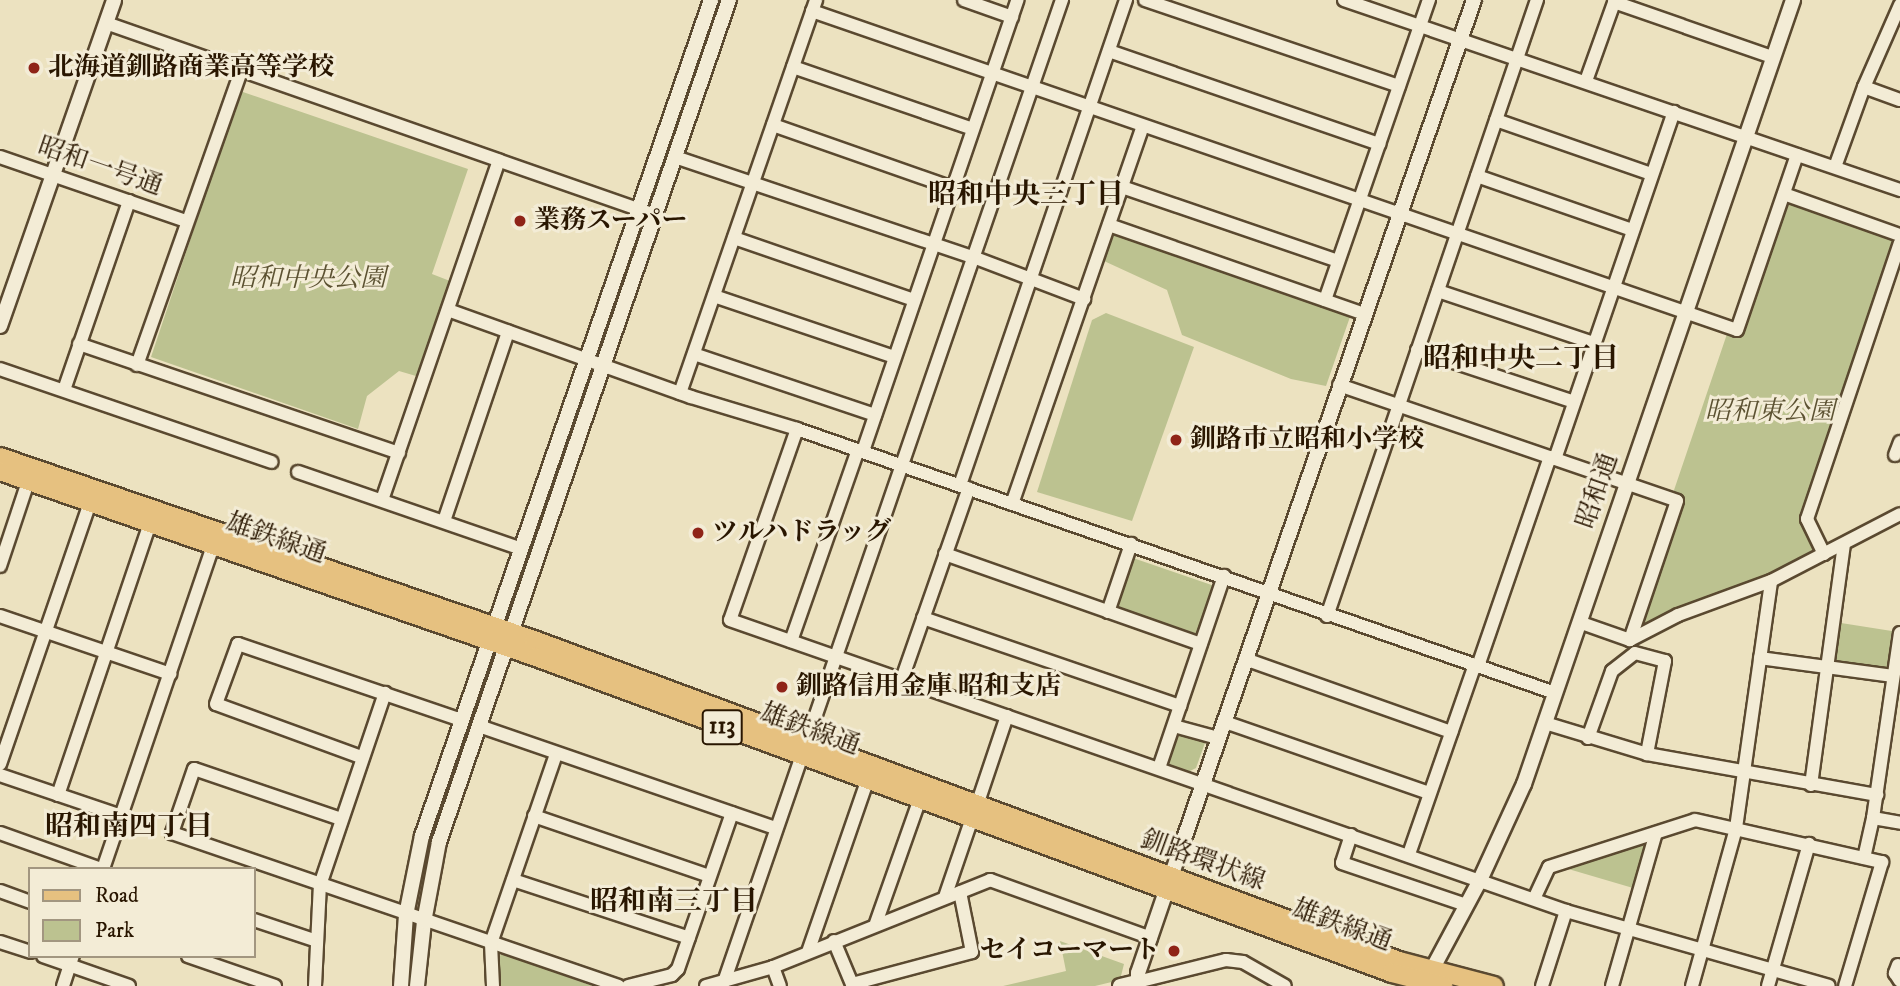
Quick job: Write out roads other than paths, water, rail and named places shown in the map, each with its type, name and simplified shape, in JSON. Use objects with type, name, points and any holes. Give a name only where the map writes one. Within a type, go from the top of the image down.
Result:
[{"type":"main road","name":"雄鉄線通","points":[[0,457],[975,812],[1169,884],[1392,973],[1426,979],[1443,986]]},
{"type":"main road","name":"雄鉄線通","points":[[0,471],[213,545],[499,637]]},
{"type":"main road","name":"雄鉄線通","points":[[805,749],[868,779],[920,799],[975,812]]},
{"type":"main road","name":"113","points":[[1426,979],[1493,986]]},
{"type":"street","points":[[0,326],[114,0]]},
{"type":"street","points":[[418,986],[424,922],[439,842],[479,726],[522,550],[711,0]]},
{"type":"street","points":[[401,986],[406,915],[422,836],[461,720],[499,637],[604,364],[729,0]]},
{"type":"street","points":[[964,0],[1012,17]]},
{"type":"street","points":[[791,641],[875,415],[1017,0]]},
{"type":"street","points":[[724,982],[1062,0]]},
{"type":"street","points":[[902,680],[945,554],[1030,279],[1126,0]]},
{"type":"street","points":[[1145,0],[1399,86]]},
{"type":"street","points":[[1344,0],[1519,57],[1900,190]]},
{"type":"street","points":[[1325,300],[1429,0]]},
{"type":"street","points":[[1138,984],[1218,738],[1474,0]]},
{"type":"street","points":[[1327,616],[1519,57],[1536,0]]},
{"type":"street","name":"昭和通","points":[[1426,979],[1480,880],[1524,784],[1744,136],[1793,0]]},
{"type":"street","points":[[1586,81],[1615,1],[1772,57]]},
{"type":"street","points":[[680,393],[814,5],[1089,108],[1737,330],[1797,155]]},
{"type":"street","points":[[1835,167],[1864,88],[1899,12]]},
{"type":"street","points":[[106,23],[656,215]]},
{"type":"street","points":[[1109,51],[1379,144]]},
{"type":"street","points":[[793,68],[972,129]]},
{"type":"street","points":[[137,365],[186,220],[242,69]]},
{"type":"street","points":[[1864,88],[1900,100]]},
{"type":"street","points":[[1409,854],[1451,732],[1574,402],[1674,111]]},
{"type":"street","points":[[1496,120],[1651,174]]},
{"type":"street","points":[[773,125],[953,188]]},
{"type":"street","points":[[1012,504],[1143,126]]},
{"type":"street","name":"昭和一号通","points":[[0,157],[186,220]]},
{"type":"street","points":[[675,157],[973,257],[1084,299]]},
{"type":"street","points":[[382,500],[499,161]]},
{"type":"street","points":[[1477,176],[1632,230]]},
{"type":"street","points":[[1122,187],[1338,261]]},
{"type":"street","points":[[1783,194],[1900,235]]},
{"type":"street","points":[[64,390],[129,201]]},
{"type":"street","points":[[1109,225],[1364,314]]},
{"type":"street","points":[[734,238],[914,300]]},
{"type":"street","points":[[1824,554],[1807,519],[1900,243]]},
{"type":"street","points":[[1438,291],[1593,343]]},
{"type":"street","points":[[714,296],[894,357]]},
{"type":"street","points":[[448,310],[680,393],[797,429],[1224,576],[1327,616],[1555,693]]},
{"type":"street","points":[[444,521],[508,332]]},
{"type":"street","points":[[79,344],[399,453]]},
{"type":"street","points":[[1417,349],[1574,402]]},
{"type":"street","points":[[694,354],[875,415]]},
{"type":"street","points":[[0,369],[271,462]]},
{"type":"street","points":[[1339,385],[1677,501],[1630,640]]},
{"type":"street","points":[[797,429],[730,620],[1409,854],[1566,911],[1829,986]]},
{"type":"street","points":[[1895,455],[1900,442]]},
{"type":"street","points":[[298,472],[522,550]]},
{"type":"street","points":[[0,566],[29,479]]},
{"type":"street","points":[[0,764],[89,502]]},
{"type":"street","points":[[1579,622],[1630,640],[1678,615],[1771,581],[1900,514]]},
{"type":"street","points":[[58,794],[150,523]]},
{"type":"street","points":[[1108,612],[1131,544]]},
{"type":"street","points":[[1811,785],[1844,544]]},
{"type":"street","points":[[103,867],[213,545]]},
{"type":"street","points":[[945,554],[1201,644]]},
{"type":"street","points":[[1159,768],[1224,576]]},
{"type":"street","points":[[1692,986],[1736,828],[1771,581]]},
{"type":"street","points":[[0,616],[170,674]]},
{"type":"street","points":[[923,618],[1181,706]]},
{"type":"street","points":[[1864,858],[1894,719],[1893,676],[1900,633]]},
{"type":"street","points":[[361,757],[216,704],[238,644],[461,720]]},
{"type":"street","points":[[1587,738],[1612,671],[1635,653],[1655,658],[1665,661],[1647,754]]},
{"type":"street","points":[[1760,658],[1893,676]]},
{"type":"street","points":[[1245,659],[1451,732]]},
{"type":"street","points":[[315,986],[320,885],[361,757],[385,693]]},
{"type":"street","points":[[945,897],[1007,716]]},
{"type":"street","points":[[1224,722],[1429,793]]},
{"type":"street","points":[[1545,723],[1587,738],[1647,754],[1877,795]]},
{"type":"street","points":[[479,726],[776,828]]},
{"type":"street","points":[[1174,726],[1218,738]]},
{"type":"street","points":[[493,986],[491,943],[556,754]]},
{"type":"street","points":[[341,819],[194,769],[172,833],[424,922],[619,986]]},
{"type":"street","points":[[0,775],[121,816]]},
{"type":"street","points":[[808,951],[868,779]]},
{"type":"street","points":[[876,923],[920,799]]},
{"type":"street","points":[[628,986],[672,975],[678,969],[733,813]]},
{"type":"street","points":[[534,816],[709,877]]},
{"type":"street","points":[[1873,818],[1900,823]]},
{"type":"street","points":[[1534,899],[1549,867],[1695,820],[1882,862],[1845,986]]},
{"type":"street","points":[[0,833],[96,867]]},
{"type":"street","points":[[1612,986],[1656,833]]},
{"type":"street","points":[[1350,835],[1342,863],[1465,905]]},
{"type":"street","points":[[1768,986],[1809,844]]},
{"type":"street","points":[[513,880],[689,938]]},
{"type":"street","points":[[706,986],[773,967],[876,923],[990,880],[1151,938]]},
{"type":"street","points":[[0,891],[28,901]]},
{"type":"street","points":[[834,941],[852,984],[972,952],[960,891]]},
{"type":"street","points":[[1542,986],[1566,911]]},
{"type":"street","points":[[256,921],[317,941]]},
{"type":"street","points":[[0,942],[28,951]]},
{"type":"street","points":[[194,958],[275,986]]},
{"type":"street","points":[[1120,986],[1138,984],[1226,960],[1243,962],[1285,986]]},
{"type":"street","points":[[63,986],[71,961],[129,986]]},
{"type":"street","points":[[1898,965],[1895,973],[1900,981]]},
{"type":"street","points":[[773,967],[780,986]]},
{"type":"place","name":"北海道釧路商業高等学校","points":[[34,68]]},
{"type":"place","name":"業務スーパー","points":[[520,221]]},
{"type":"place","name":"釧路市立昭和小学校","points":[[1176,440]]},
{"type":"place","name":"ツルハドラッグ","points":[[698,533]]},
{"type":"place","name":"釧路信用金庫 昭和支店","points":[[782,687]]},
{"type":"place","name":"セイコーマート","points":[[1174,951]]},
{"type":"district","name":"昭和中央三丁目","points":[[1026,195]]},
{"type":"district","name":"昭和中央二丁目","points":[[1521,359]]},
{"type":"district","name":"昭和南四丁目","points":[[129,827]]},
{"type":"district","name":"昭和南三丁目","points":[[674,902]]},
{"type":"park label","name":"昭和中央公園","points":[[308,279]]},
{"type":"park label","name":"昭和東公園","points":[[1770,412]]}]
